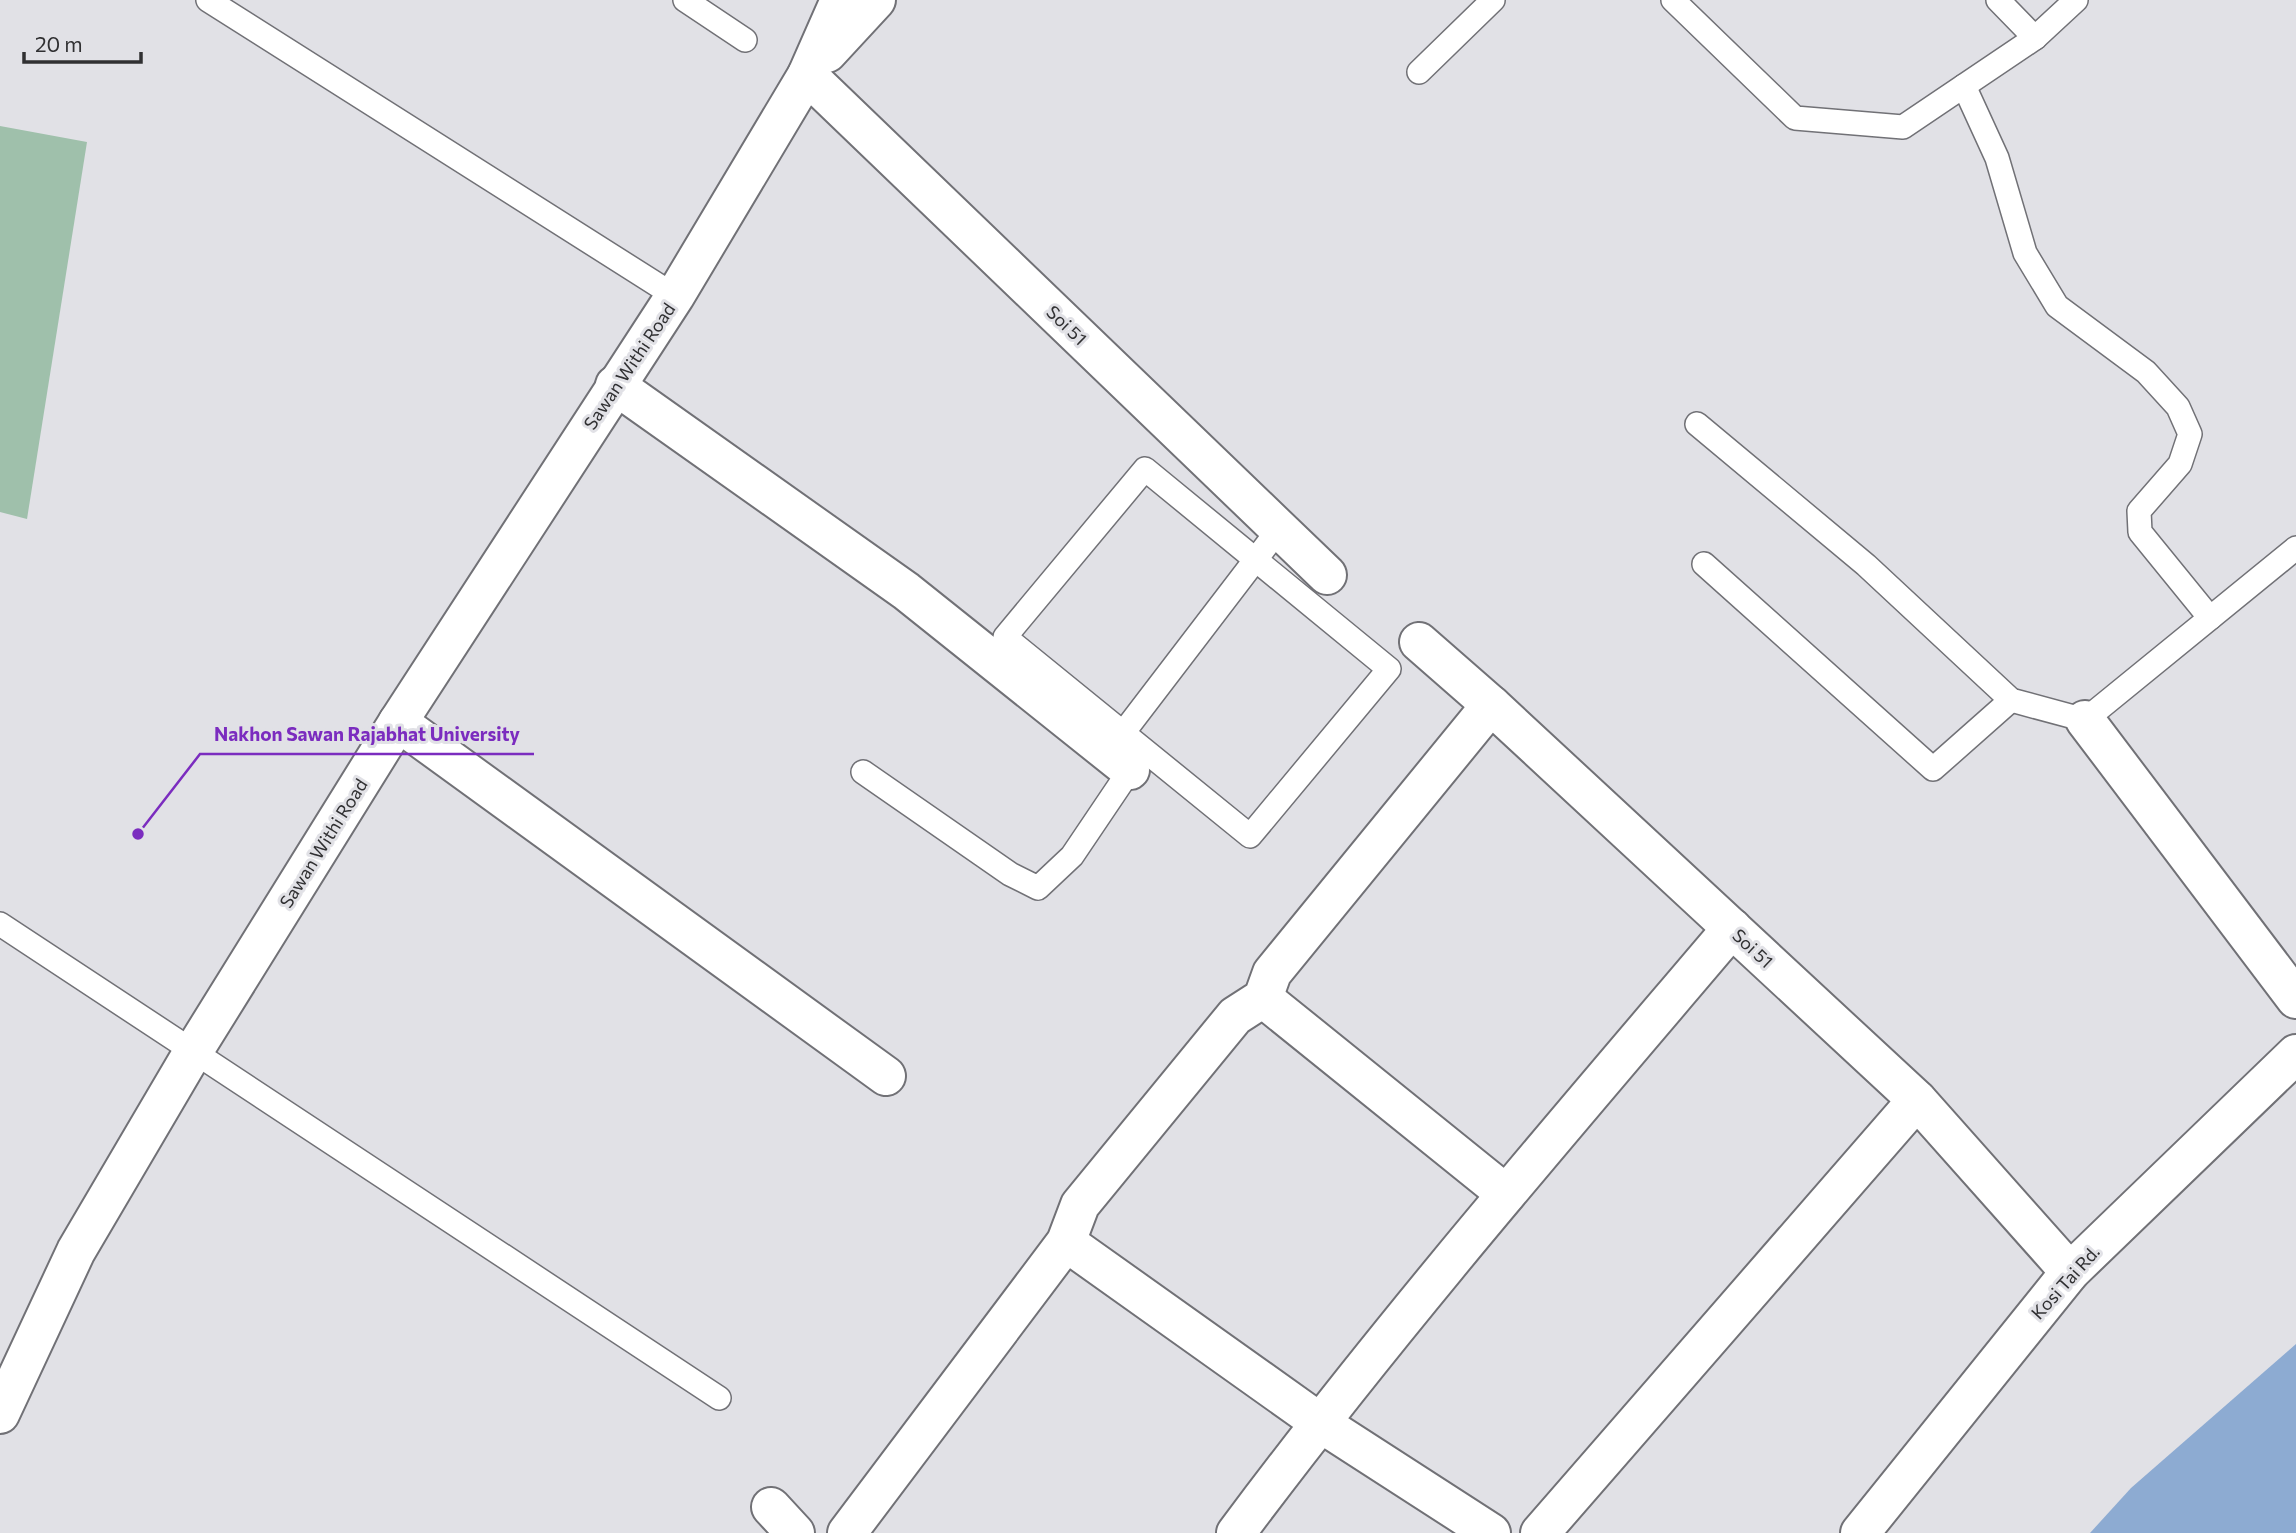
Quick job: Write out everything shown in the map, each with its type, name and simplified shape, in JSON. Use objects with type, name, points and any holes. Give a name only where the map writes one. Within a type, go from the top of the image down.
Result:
[{"type":"street","name":"Sawan Withi Road","points":[[0,1414],[76,1251],[194,1052],[398,722],[675,296],[807,75],[840,0]]},
{"type":"street","name":"Sawan Withi Road","points":[[807,75],[876,0]]},
{"type":"street","name":"Soi 51","points":[[807,75],[1327,575]]},
{"type":"street","points":[[615,385],[1127,751]]},
{"type":"street","name":"Soi 51","points":[[1419,642],[1491,705],[1917,1100],[2070,1272]]},
{"type":"street","points":[[847,1533],[1066,1242],[1080,1205],[1235,1016],[1264,998],[1272,972],[1491,705]]},
{"type":"street","points":[[2085,720],[2296,999]]},
{"type":"street","points":[[398,722],[886,1076]]},
{"type":"street","points":[[1236,1533],[1319,1422],[1506,1194],[1732,928]]},
{"type":"street","points":[[1264,998],[1506,1194]]},
{"type":"street","name":"Kosi Tai Rd.","points":[[1860,1533],[2070,1272],[2296,1054]]},
{"type":"street","points":[[1540,1533],[1917,1100]]},
{"type":"street","points":[[1066,1242],[1319,1422],[1492,1533]]},
{"type":"lane","points":[[208,0],[675,296]]},
{"type":"lane","points":[[685,0],[746,40]]},
{"type":"lane","points":[[1673,0],[1795,118],[1903,127],[2035,38],[2076,0]]},
{"type":"lane","points":[[1998,0],[2035,38]]},
{"type":"lane","points":[[1419,72],[1489,1]]},
{"type":"lane","points":[[1964,86],[1997,158],[2025,253],[2057,306],[2146,372],[2178,407],[2190,434],[2180,464],[2139,511],[2140,532],[2210,618]]},
{"type":"lane","points":[[1697,424],[1866,565],[2011,700],[2085,720],[2296,548]]},
{"type":"lane","points":[[1145,469],[1256,560],[1389,669],[1250,836],[1127,751],[1005,637],[1145,469]]},
{"type":"lane","points":[[863,772],[1010,874],[1038,888],[1072,856],[1127,751],[1279,529]]},
{"type":"lane","points":[[1704,564],[1933,769],[2011,700]]},
{"type":"lane","points":[[0,924],[719,1398]]},
{"type":"green space","points":[[0,126],[87,142],[27,519],[0,512]]},
{"type":"water","points":[[2296,1344],[2296,1533],[2090,1533],[2131,1488]]},
{"type":"place","name":"Nakhon Sawan Rajabhat University","points":[[138,834]]}]
